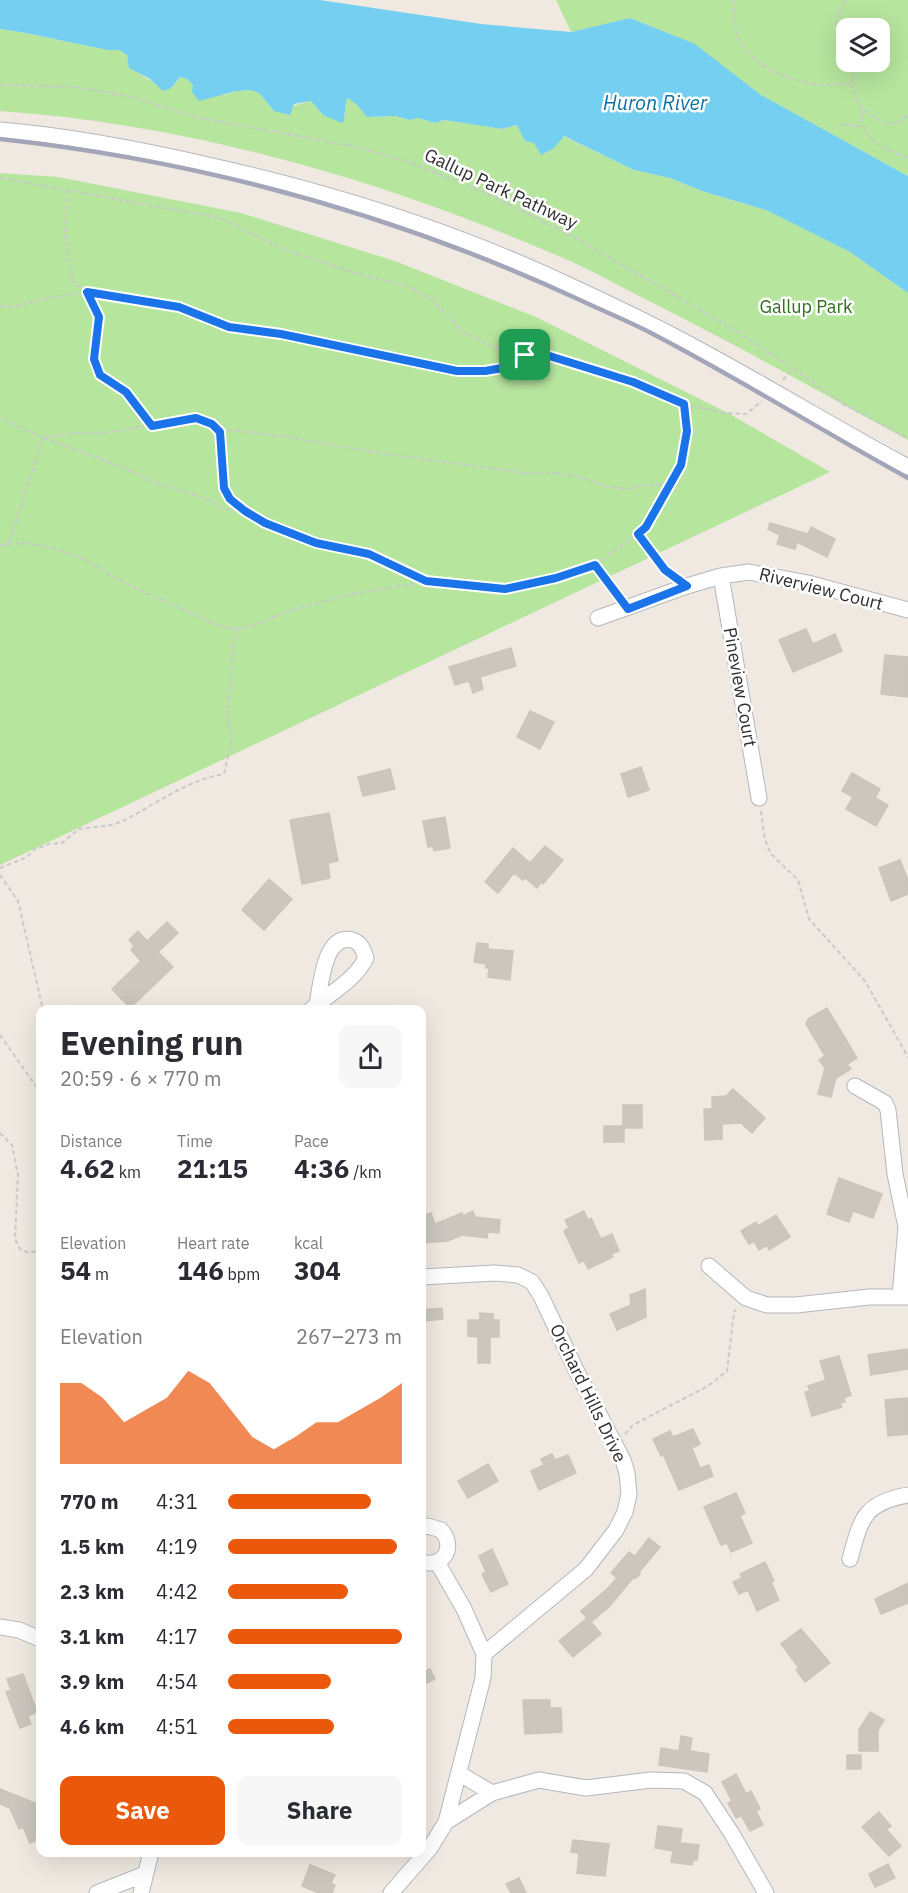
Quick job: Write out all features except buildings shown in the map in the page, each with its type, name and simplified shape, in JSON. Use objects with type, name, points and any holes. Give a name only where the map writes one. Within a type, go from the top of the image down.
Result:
[{"type":"street","points":[[0,130],[125,147],[268,178],[375,208],[489,250],[574,287],[697,348],[908,466]]},
{"type":"street","name":"Riverview Court","points":[[598,618],[687,586],[721,576],[749,572],[772,575],[908,610]]},
{"type":"street","name":"Pineview Court","points":[[721,576],[759,798]]},
{"type":"street","points":[[708,1266],[746,1298],[767,1305],[796,1305],[868,1297],[904,1297],[906,1227],[895,1174],[888,1110],[885,1103],[855,1086]]},
{"type":"street","name":"Orchard Hills Drive","points":[[426,1277],[495,1273],[518,1275],[532,1282],[616,1446],[627,1473],[629,1494],[625,1512],[616,1530],[586,1569],[484,1654]]},
{"type":"street","points":[[850,1559],[859,1525],[870,1509],[888,1499],[908,1495]]},
{"type":"street","points":[[426,1527],[435,1527],[445,1535],[448,1547],[446,1553],[429,1562],[464,1609],[484,1654],[483,1678],[446,1822],[426,1853]]},
{"type":"street","points":[[0,1627],[19,1630],[36,1637]]},
{"type":"street","points":[[460,1774],[492,1793]]},
{"type":"street","points":[[446,1822],[492,1793],[539,1780],[586,1788],[651,1780],[684,1781],[705,1793],[732,1834],[765,1893]]},
{"type":"street","points":[[426,1840],[430,1848]]},
{"type":"street","points":[[141,1893],[150,1857]]},
{"type":"street","points":[[391,1893],[422,1857]]},
{"type":"street","points":[[97,1893],[145,1874]]},
{"type":"path","points":[[733,0],[738,36],[745,50],[758,62],[786,76],[816,85],[851,84]]},
{"type":"path","points":[[836,24],[835,16],[845,0]]},
{"type":"path","points":[[853,72],[851,84],[862,110],[862,126],[867,134],[876,143],[908,158]]},
{"type":"path","name":"Gallup Park Pathway","points":[[0,85],[77,87],[132,97],[195,117],[331,141],[406,161],[486,193],[576,238],[730,327],[843,404],[908,438]]},
{"type":"path","points":[[862,110],[887,124],[899,122],[908,115]]},
{"type":"path","points":[[841,124],[862,126]]},
{"type":"path","points":[[0,178],[220,218],[298,254],[362,275],[408,285],[435,302],[460,330],[495,348],[525,355],[543,354],[633,382],[684,404],[723,413],[746,414],[793,368]]},
{"type":"path","points":[[67,189],[65,235],[73,282],[87,292],[99,317],[94,359],[100,375],[126,392],[152,426]]},
{"type":"path","points":[[0,306],[14,307],[87,292],[179,307],[229,327],[281,334],[457,371],[485,371],[508,367],[525,355]]},
{"type":"path","points":[[0,545],[27,543],[53,548],[83,559],[123,582],[172,605],[220,626],[235,629],[253,626],[285,612],[352,594],[426,581],[505,589],[556,578],[595,565],[646,527],[681,465],[687,431],[684,404]]},
{"type":"path","points":[[0,418],[43,438],[104,459],[163,485],[207,499],[224,509],[245,511]]},
{"type":"path","points":[[43,438],[76,433],[103,433],[196,418],[212,424],[220,432],[224,488],[230,499],[245,511],[265,523],[316,543],[369,554],[426,581]]},
{"type":"path","points":[[220,432],[232,430],[287,437],[525,474],[554,473],[581,477],[604,486],[618,488],[629,489],[670,484]]},
{"type":"path","points":[[8,545],[43,438]]},
{"type":"path","points":[[638,534],[665,570],[687,586]]},
{"type":"path","points":[[595,565],[628,609]]},
{"type":"path","points":[[0,868],[27,857],[35,849],[49,844],[62,843],[79,828],[117,823],[191,784],[209,776],[224,774],[232,739],[227,718],[235,629]]},
{"type":"path","points":[[759,798],[765,840],[771,854],[798,880],[809,919],[865,981],[908,1057]]},
{"type":"path","points":[[0,875],[18,901],[42,1005]]},
{"type":"path","points":[[0,1035],[36,1086]]},
{"type":"path","points":[[0,1133],[12,1145],[18,1175],[15,1239],[20,1249],[29,1253],[36,1251]]},
{"type":"path","points":[[616,1446],[633,1425],[708,1386],[727,1371],[734,1312],[746,1298]]},
{"type":"green space","points":[[556,0],[908,0],[908,176],[761,95],[694,44],[630,18],[571,32]]},
{"type":"green space","name":"Gallup Park","points":[[0,29],[107,50],[119,50],[127,55],[130,68],[156,84],[172,88],[180,77],[187,79],[193,85],[224,95],[251,90],[259,93],[274,111],[311,101],[323,115],[344,121],[348,98],[367,117],[396,116],[409,120],[418,118],[435,123],[444,120],[502,129],[518,125],[525,141],[554,148],[563,136],[634,170],[670,178],[702,191],[766,210],[850,252],[908,293],[908,440],[590,270],[502,232],[433,206],[291,162],[219,144],[147,129],[74,118],[0,111]]},
{"type":"green space","points":[[0,173],[58,177],[241,213],[395,261],[536,317],[728,413],[830,472],[0,865]]},
{"type":"water","name":"Huron River","points":[[0,0],[320,0],[481,24],[571,32],[630,18],[695,44],[761,95],[908,176],[908,293],[850,252],[766,210],[702,191],[670,178],[634,170],[564,136],[554,148],[541,155],[534,143],[525,141],[517,125],[502,129],[444,120],[435,123],[418,118],[409,120],[396,116],[367,117],[348,98],[342,123],[323,115],[311,101],[294,104],[290,115],[274,111],[259,93],[251,90],[236,91],[199,101],[192,92],[193,85],[187,79],[180,77],[171,88],[163,91],[150,79],[129,68],[127,55],[119,50],[107,50],[0,29]]},
{"type":"railway","points":[[0,139],[150,161],[224,177],[368,217],[439,242],[510,269],[642,329],[716,368],[908,478]]},
{"type":"route","points":[[87,292],[179,307],[229,327],[281,334],[457,371],[485,371],[508,367],[525,355],[543,354],[633,382],[684,404],[687,431],[681,465],[646,527],[638,534],[665,570],[687,586],[628,609],[595,565],[556,578],[505,589],[426,581],[369,554],[316,543],[265,523],[230,499],[224,488],[220,432],[212,424],[196,418],[152,426],[126,392],[100,375],[94,359],[99,317],[87,292]]}]
